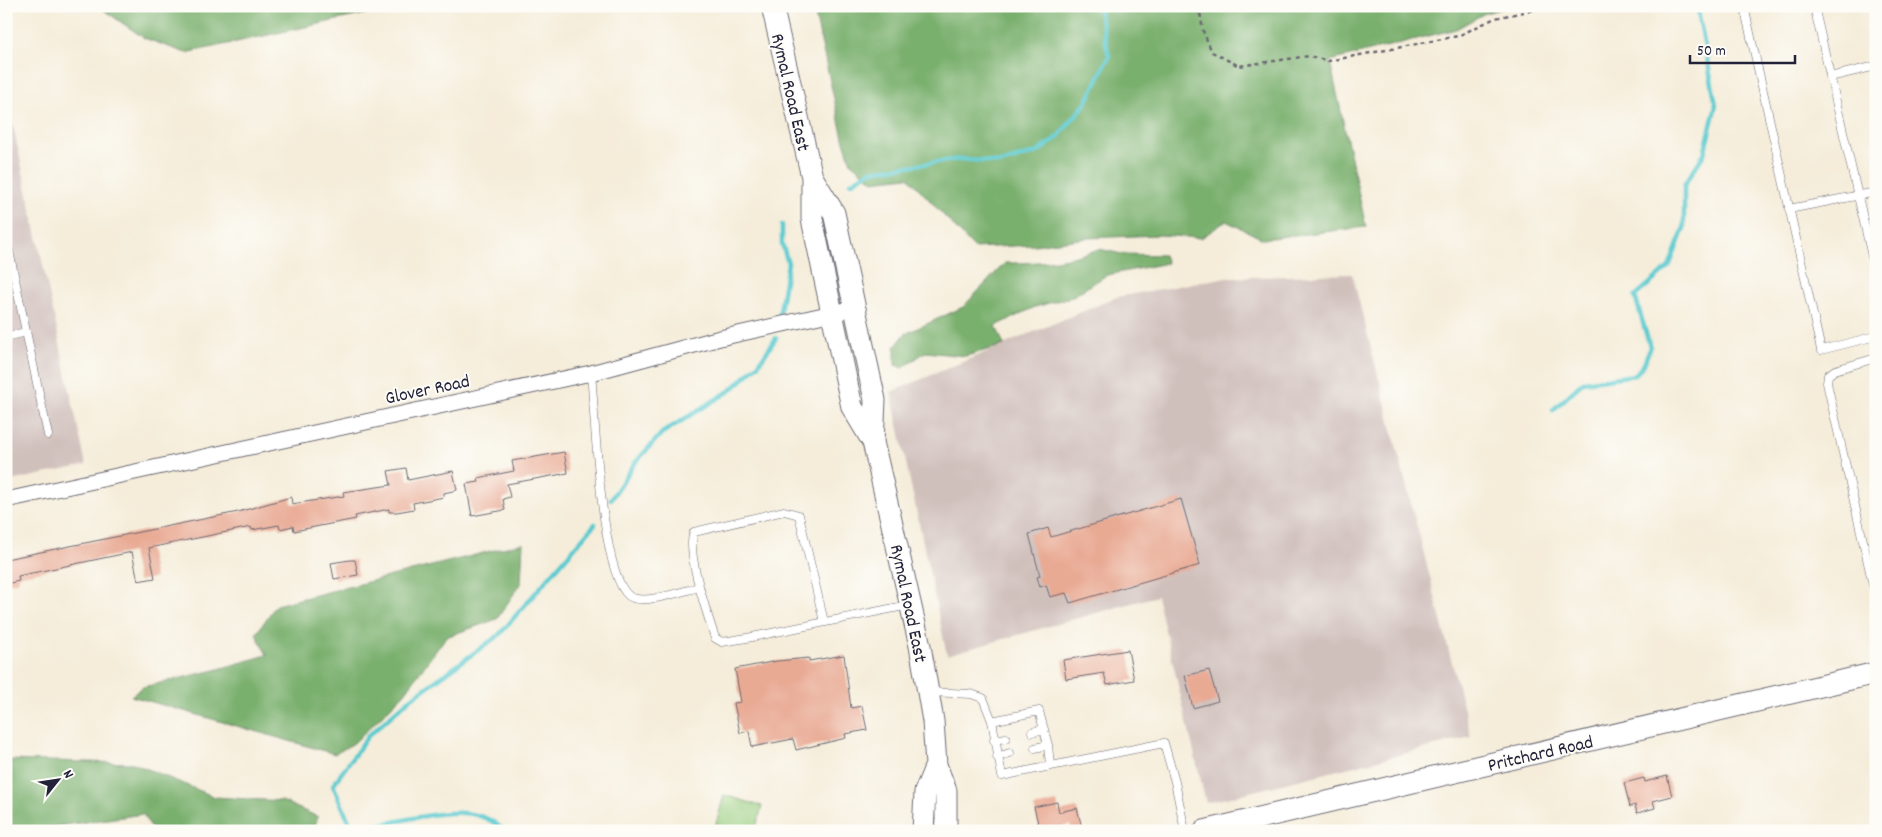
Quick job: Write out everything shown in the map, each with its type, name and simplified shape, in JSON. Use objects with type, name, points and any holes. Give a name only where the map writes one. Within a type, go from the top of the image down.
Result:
[{"type":"main road","name":"Rymal Road East","points":[[772,6],[812,177],[812,219],[852,407],[873,442]]},
{"type":"main road","name":"Rymal Road East","points":[[812,177],[834,213],[875,400],[873,442],[911,605],[928,692],[936,765],[946,791],[946,831]]},
{"type":"main road","name":"Pritchard Road","points":[[1204,831],[1876,673]]},
{"type":"main road","name":"Rymal Road East","points":[[924,831],[925,792],[936,765]]},
{"type":"street","name":"Glover Road","points":[[6,500],[591,373],[720,338],[855,308]]},
{"type":"lane","points":[[1744,6],[1821,350],[1876,336]]},
{"type":"lane","points":[[1814,6],[1876,274]]},
{"type":"lane","points":[[1830,77],[1876,66]]},
{"type":"lane","points":[[1789,209],[1876,192]]},
{"type":"lane","points":[[6,237],[48,434]]},
{"type":"lane","points":[[6,337],[26,332]]},
{"type":"lane","points":[[1876,358],[1835,370],[1828,375],[1827,383],[1876,598]]},
{"type":"lane","points":[[591,373],[600,493],[618,583],[630,597],[646,600],[699,587]]},
{"type":"lane","points":[[824,622],[799,515],[784,511],[694,532],[690,539],[699,587],[716,638],[722,642],[911,605]]},
{"type":"lane","points":[[928,692],[971,694],[983,698],[992,721],[997,757],[1002,776],[1164,743],[1175,782],[1185,831]]},
{"type":"lane","points":[[992,721],[1039,711],[1048,745],[1050,765]]},
{"type":"lane","points":[[1032,732],[1044,729]]},
{"type":"lane","points":[[994,740],[1006,738]]},
{"type":"lane","points":[[1035,748],[1048,745]]},
{"type":"lane","points":[[997,757],[1010,753]]},
{"type":"path","points":[[1199,6],[1204,32],[1212,52],[1239,66],[1309,56],[1330,61],[1409,47],[1458,36],[1495,18],[1553,6]]},
{"type":"shaded area","points":[[6,93],[86,465],[6,482]]},
{"type":"shaded area","points":[[1352,274],[1471,737],[1206,803],[1157,596],[947,655],[891,392],[1117,297],[1222,278]]},
{"type":"green space","points":[[103,6],[369,6],[374,12],[186,53],[144,38],[105,11]]},
{"type":"green space","points":[[813,6],[1199,6],[1201,17],[1200,6],[1511,6],[1485,13],[1456,29],[1330,61],[1366,227],[1263,239],[1226,221],[1201,238],[1159,235],[1088,238],[1034,245],[974,248],[908,177],[873,181],[851,163],[843,138]]},
{"type":"green space","points":[[1099,249],[1122,254],[1164,255],[1167,263],[1107,275],[1071,297],[1035,307],[996,326],[1004,345],[966,356],[925,352],[903,368],[895,365],[895,347],[905,334],[963,307],[1005,263],[1030,263],[1053,260]]},
{"type":"green space","points":[[523,543],[521,583],[497,619],[446,637],[404,694],[354,743],[335,754],[131,696],[143,687],[215,670],[267,655],[256,634],[276,605]]},
{"type":"green space","points":[[6,760],[133,763],[215,797],[282,801],[318,817],[313,831],[153,831],[143,814],[43,828],[43,831],[8,831]]},
{"type":"green space","points":[[724,795],[762,806],[755,831],[726,831],[715,827]]},
{"type":"building","points":[[564,452],[568,473],[507,484],[510,497],[503,499],[505,510],[472,516],[466,484],[479,482],[478,478],[514,471],[512,461]]},
{"type":"building","points":[[406,468],[408,480],[453,471],[457,490],[444,493],[444,497],[413,503],[414,509],[389,512],[389,509],[355,516],[356,519],[294,531],[293,526],[280,529],[279,525],[252,530],[251,527],[149,548],[155,578],[138,581],[132,552],[18,576],[19,581],[6,584],[6,559],[238,512],[291,497],[292,504],[344,496],[343,492],[391,485],[388,471]]},
{"type":"building","points":[[1181,499],[1200,565],[1070,603],[1066,593],[1050,597],[1046,585],[1040,587],[1037,577],[1040,576],[1029,534],[1048,528],[1051,537]]},
{"type":"building","points":[[355,560],[358,575],[334,579],[331,563]]},
{"type":"building","points":[[1128,650],[1134,680],[1107,685],[1104,673],[1066,679],[1063,660]]},
{"type":"building","points":[[844,655],[851,708],[862,706],[867,730],[845,734],[846,738],[796,750],[793,739],[752,747],[749,731],[740,733],[734,703],[741,702],[735,669],[777,661],[809,658],[809,661]]},
{"type":"building","points":[[1209,670],[1218,701],[1193,708],[1185,676]]},
{"type":"building","points":[[1667,776],[1672,796],[1653,801],[1655,808],[1637,813],[1635,805],[1630,807],[1624,783],[1644,778],[1645,782]]},
{"type":"building","points":[[1057,802],[1059,812],[1077,808],[1082,828],[1072,831],[1070,825],[1040,831],[1034,807]]},
{"type":"waterway","points":[[851,183],[870,171],[961,159],[1001,163],[1038,152],[1057,138],[1086,103],[1109,56],[1098,6]]},
{"type":"waterway","points":[[1553,410],[1583,382],[1635,375],[1644,364],[1650,347],[1635,296],[1669,267],[1684,228],[1684,185],[1704,154],[1716,105],[1697,6]]},
{"type":"waterway","points":[[778,323],[788,263],[782,244],[782,225]]},
{"type":"waterway","points":[[611,499],[635,463],[662,433],[731,390],[758,365],[776,338]]},
{"type":"waterway","points":[[504,831],[488,819],[471,814],[451,813],[369,826],[351,826],[333,785],[368,736],[409,700],[499,635],[595,524]]}]
